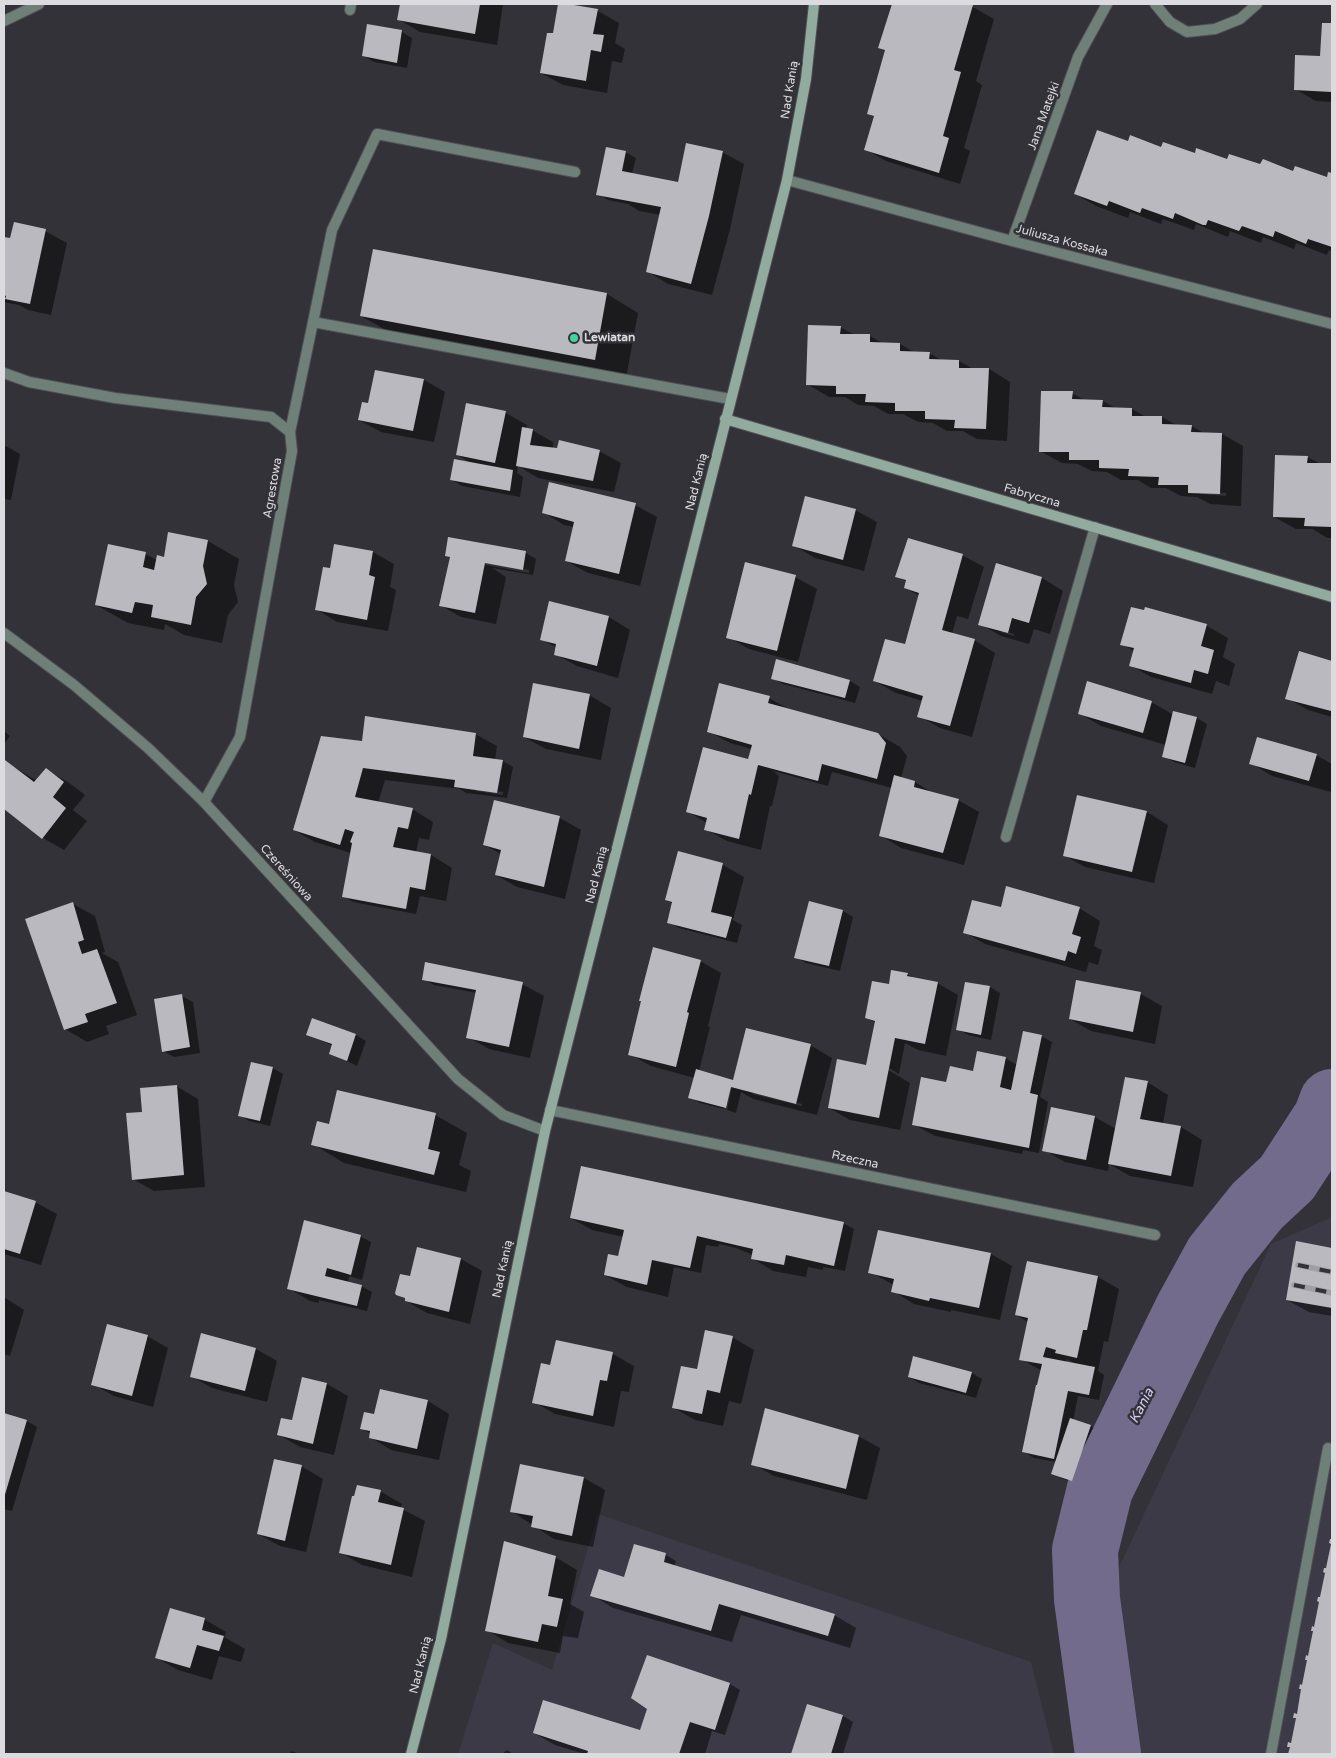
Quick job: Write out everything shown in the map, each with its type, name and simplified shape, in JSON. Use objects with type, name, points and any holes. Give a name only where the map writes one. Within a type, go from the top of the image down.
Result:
[{"type":"street","points":[[4,20],[39,4]]},
{"type":"street","name":"Nad Kanią","points":[[411,1754],[441,1639],[550,1110],[787,180],[806,79],[814,4]]},
{"type":"street","name":"Jana Matejki","points":[[1012,241],[1078,57],[1107,4]]},
{"type":"street","points":[[1155,4],[1170,22],[1187,32],[1215,29],[1240,19],[1257,4]]},
{"type":"street","name":"Agrestowa","points":[[204,802],[240,737],[292,451],[290,432],[332,230],[376,134],[575,172]]},
{"type":"street","name":"Juliusza Kossaka","points":[[787,180],[1332,324]]},
{"type":"street","points":[[313,322],[730,399]]},
{"type":"street","points":[[4,373],[28,382],[115,398],[271,417],[290,432]]},
{"type":"street","name":"Fabryczna","points":[[725,419],[1332,597]]},
{"type":"street","points":[[1006,836],[1095,527]]},
{"type":"street","name":"Czereśniowa","points":[[4,634],[74,685],[148,748],[204,802],[458,1079],[503,1115],[545,1131]]},
{"type":"street","name":"Rzeczna","points":[[550,1110],[1155,1235]]},
{"type":"street","points":[[1271,1754],[1328,1448],[1332,1449]]},
{"type":"shaded area","points":[[1332,1217],[1332,1754],[1138,1754],[1113,1580],[1271,1244]]},
{"type":"shaded area","points":[[598,1514],[1031,1662],[1054,1754],[458,1754],[493,1643],[552,1670]]},
{"type":"building","points":[[400,4],[480,4],[475,34],[397,20]]},
{"type":"building","points":[[558,4],[598,9],[593,34],[604,35],[601,52],[591,50],[586,81],[540,73],[547,33],[553,33]]},
{"type":"building","points":[[892,4],[973,5],[954,70],[961,72],[943,136],[949,138],[939,173],[864,150],[874,116],[867,114],[885,50],[878,48]]},
{"type":"building","points":[[1322,23],[1332,23],[1332,92],[1294,90],[1295,55],[1320,56]]},
{"type":"building","points":[[367,24],[402,30],[397,63],[362,56]]},
{"type":"building","points":[[1097,130],[1128,141],[1130,135],[1161,147],[1163,142],[1195,153],[1196,148],[1227,159],[1229,154],[1260,164],[1263,159],[1293,171],[1295,166],[1327,177],[1328,172],[1332,173],[1332,247],[1308,239],[1306,244],[1275,231],[1273,237],[1242,226],[1239,231],[1208,220],[1206,225],[1203,225],[1175,213],[1173,219],[1142,208],[1140,213],[1109,201],[1107,206],[1074,194]]},
{"type":"building","points":[[686,143],[723,151],[709,216],[691,284],[646,272],[661,207],[596,195],[606,147],[626,151],[622,171],[678,182]]},
{"type":"building","points":[[14,222],[46,229],[30,304],[5,299],[6,296],[4,295],[4,237],[10,238]]},
{"type":"building","points":[[373,249],[607,293],[595,360],[360,316]]},
{"type":"building","points":[[808,325],[841,326],[840,334],[870,334],[870,342],[900,343],[900,351],[930,352],[929,359],[959,360],[959,368],[989,368],[986,429],[954,428],[955,420],[925,419],[925,411],[895,411],[895,403],[865,402],[866,394],[836,394],[836,386],[806,385]]},
{"type":"building","points":[[375,370],[424,379],[413,431],[358,420],[362,402],[368,403]]},
{"type":"building","points":[[1041,391],[1073,391],[1072,399],[1103,400],[1102,407],[1132,408],[1132,416],[1162,416],[1162,424],[1192,425],[1191,432],[1222,433],[1220,494],[1188,493],[1188,485],[1158,485],[1159,477],[1128,476],[1129,469],[1099,468],[1099,460],[1069,460],[1069,452],[1039,452]]},
{"type":"building","points":[[466,403],[506,411],[495,463],[456,455]]},
{"type":"building","points":[[522,427],[533,429],[530,445],[557,448],[559,440],[600,450],[593,481],[516,466]]},
{"type":"building","points":[[1275,455],[1308,456],[1307,463],[1332,463],[1332,527],[1304,526],[1305,518],[1273,517]]},
{"type":"building","points":[[454,459],[513,470],[510,491],[450,480]]},
{"type":"building","points":[[549,482],[636,503],[619,574],[565,561],[574,522],[542,513]]},
{"type":"building","points":[[805,496],[856,509],[843,560],[792,546]]},
{"type":"building","points":[[168,532],[208,540],[203,566],[207,584],[196,597],[191,625],[151,617],[153,605],[135,602],[132,613],[95,605],[108,544],[146,552],[143,567],[154,570],[157,555],[164,557]]},
{"type":"building","points":[[448,537],[526,551],[523,570],[485,563],[475,613],[439,606],[450,557],[445,556]]},
{"type":"building","points":[[908,538],[963,554],[942,630],[975,639],[950,726],[917,717],[923,696],[873,681],[885,639],[905,644],[919,593],[904,588],[906,580],[895,577]]},
{"type":"building","points":[[334,544],[373,551],[369,575],[375,577],[367,620],[315,610],[323,567],[330,568]]},
{"type":"building","points":[[745,562],[796,575],[777,651],[726,638]]},
{"type":"building","points":[[996,563],[1042,577],[1029,623],[1012,618],[1008,633],[978,625]]},
{"type":"building","points":[[549,601],[609,616],[597,666],[554,655],[556,644],[540,640]]},
{"type":"building","points":[[1131,607],[1144,610],[1145,607],[1207,624],[1201,646],[1214,650],[1208,674],[1194,670],[1191,683],[1129,666],[1134,648],[1120,645]]},
{"type":"building","points":[[1299,651],[1332,661],[1331,711],[1285,699]]},
{"type":"building","points":[[776,659],[850,680],[845,698],[771,679]]},
{"type":"building","points":[[1087,681],[1152,701],[1143,733],[1078,714]]},
{"type":"building","points":[[533,683],[590,694],[579,749],[523,737]]},
{"type":"building","points":[[719,683],[770,696],[768,703],[878,733],[886,743],[877,779],[822,764],[818,781],[758,765],[751,795],[749,794],[739,839],[704,830],[707,818],[686,812],[703,747],[748,759],[752,745],[707,732]]},
{"type":"building","points":[[1173,711],[1197,717],[1185,763],[1162,757]]},
{"type":"building","points":[[365,716],[476,733],[473,756],[503,760],[497,793],[454,787],[455,780],[363,768],[355,797],[413,808],[408,829],[398,827],[393,847],[431,854],[425,890],[410,887],[406,909],[342,897],[352,843],[350,842],[354,832],[345,829],[340,845],[293,830],[321,736],[362,741]]},
{"type":"building","points":[[1257,737],[1317,754],[1309,781],[1249,764]]},
{"type":"building","points":[[5,760],[34,782],[46,768],[64,782],[53,797],[66,808],[42,839],[4,809]]},
{"type":"building","points":[[894,775],[915,781],[914,787],[959,799],[943,853],[879,836]]},
{"type":"building","points":[[1077,795],[1147,811],[1132,872],[1063,856]]},
{"type":"building","points":[[494,800],[560,816],[544,887],[495,875],[501,850],[483,845]]},
{"type":"building","points":[[678,851],[723,863],[711,912],[732,917],[726,938],[667,923],[672,902],[665,900]]},
{"type":"building","points":[[1006,886],[1080,907],[1072,934],[1081,937],[1076,954],[1068,951],[1065,961],[963,933],[972,900],[1001,907]]},
{"type":"building","points":[[809,901],[843,910],[829,966],[794,958]]},
{"type":"building","points":[[73,902],[84,940],[78,942],[82,954],[97,949],[117,1003],[85,1014],[88,1022],[64,1030],[25,919]]},
{"type":"building","points":[[653,947],[701,960],[687,1012],[689,1013],[676,1067],[628,1055]]},
{"type":"building","points":[[425,962],[523,982],[509,1047],[466,1038],[476,990],[422,980]]},
{"type":"building","points":[[891,970],[908,973],[907,976],[938,982],[925,1044],[895,1038],[879,1118],[828,1108],[837,1059],[866,1065],[875,1021],[865,1018],[872,981],[889,984]]},
{"type":"building","points":[[1076,980],[1141,992],[1133,1032],[1069,1019]]},
{"type":"building","points":[[965,982],[990,986],[981,1035],[956,1030]]},
{"type":"building","points":[[182,994],[190,1047],[162,1052],[154,999]]},
{"type":"building","points":[[312,1018],[356,1034],[347,1061],[329,1054],[332,1044],[306,1035]]},
{"type":"building","points":[[746,1028],[811,1044],[796,1104],[731,1087],[726,1108],[688,1098],[696,1069],[733,1080]]},
{"type":"building","points":[[1023,1031],[1042,1035],[1030,1093],[1038,1095],[1029,1148],[912,1125],[921,1077],[946,1082],[950,1066],[973,1071],[977,1051],[1006,1057],[1000,1087],[1011,1090]]},
{"type":"building","points":[[251,1062],[273,1067],[260,1121],[238,1116]]},
{"type":"building","points":[[1125,1077],[1148,1081],[1140,1119],[1181,1126],[1171,1176],[1108,1164]]},
{"type":"building","points":[[177,1085],[184,1175],[132,1180],[126,1113],[142,1112],[140,1088]]},
{"type":"building","points":[[337,1090],[436,1113],[428,1149],[440,1152],[434,1175],[311,1145],[317,1121],[329,1124]]},
{"type":"building","points":[[1051,1107],[1095,1116],[1086,1160],[1042,1151]]},
{"type":"building","points":[[581,1166],[844,1222],[834,1266],[786,1255],[784,1265],[751,1259],[753,1249],[697,1236],[690,1268],[652,1260],[647,1285],[604,1275],[608,1254],[618,1256],[624,1230],[570,1218]]},
{"type":"building","points":[[4,1191],[36,1201],[20,1254],[4,1249]]},
{"type":"building","points":[[304,1220],[361,1235],[351,1275],[327,1268],[325,1276],[362,1285],[357,1306],[287,1289]]},
{"type":"building","points":[[878,1230],[991,1253],[979,1308],[930,1298],[929,1301],[891,1292],[894,1279],[868,1273]]},
{"type":"building","points":[[1296,1241],[1332,1248],[1332,1308],[1286,1300]]},
{"type":"building","points":[[417,1247],[461,1258],[449,1312],[405,1301],[405,1298],[395,1293],[400,1274],[410,1276]]},
{"type":"building","points":[[1027,1261],[1098,1276],[1087,1330],[1083,1330],[1077,1358],[1055,1353],[1056,1350],[1046,1347],[1043,1357],[1095,1367],[1089,1395],[1068,1391],[1054,1459],[1022,1452],[1042,1364],[1019,1360],[1028,1318],[1015,1315]]},
{"type":"building","points":[[107,1324],[148,1335],[132,1396],[91,1385]]},
{"type":"building","points":[[705,1330],[733,1336],[720,1393],[707,1390],[702,1414],[672,1408],[681,1366],[697,1369]]},
{"type":"building","points":[[201,1333],[256,1348],[245,1391],[190,1377]]},
{"type":"building","points":[[556,1340],[613,1352],[607,1381],[600,1380],[593,1416],[532,1403],[541,1363],[550,1365]]},
{"type":"building","points":[[913,1356],[972,1372],[966,1393],[908,1377]]},
{"type":"building","points":[[302,1377],[327,1383],[313,1444],[277,1435],[281,1418],[292,1420]]},
{"type":"building","points":[[380,1389],[428,1400],[417,1449],[369,1438],[370,1431],[360,1429],[364,1412],[374,1414]]},
{"type":"building","points":[[765,1408],[859,1435],[846,1489],[751,1465]]},
{"type":"building","points":[[4,1413],[27,1420],[4,1498]]},
{"type":"building","points":[[1070,1418],[1091,1425],[1072,1481],[1051,1474]]},
{"type":"building","points":[[274,1459],[302,1465],[285,1541],[257,1534]]},
{"type":"building","points":[[520,1464],[584,1477],[572,1536],[531,1527],[533,1516],[510,1512]]},
{"type":"building","points":[[357,1485],[381,1490],[378,1502],[404,1508],[391,1565],[339,1553],[352,1496],[354,1496]]},
{"type":"building","points":[[1330,1539],[1332,1539],[1332,1754],[1288,1754],[1290,1747],[1287,1747],[1288,1742],[1291,1743],[1296,1718],[1293,1718],[1294,1713],[1297,1714],[1301,1689],[1299,1689],[1300,1684],[1302,1685],[1307,1660],[1305,1660],[1306,1655],[1308,1656],[1313,1631],[1311,1631],[1312,1626],[1314,1627],[1319,1602],[1317,1601],[1318,1597],[1320,1597],[1325,1573],[1323,1572],[1324,1568],[1326,1568],[1331,1544],[1329,1543]]},
{"type":"building","points":[[504,1541],[556,1556],[548,1596],[563,1599],[557,1627],[542,1624],[538,1642],[485,1631]]},
{"type":"building","points":[[634,1544],[666,1553],[664,1562],[835,1614],[828,1636],[719,1604],[711,1631],[590,1596],[599,1569],[624,1577]]},
{"type":"building","points":[[170,1608],[205,1618],[202,1630],[224,1636],[219,1651],[197,1645],[190,1668],[155,1658]]},
{"type":"building","points":[[647,1655],[730,1683],[715,1730],[690,1722],[679,1754],[587,1754],[588,1751],[533,1733],[543,1700],[640,1730],[647,1709],[631,1698]]},
{"type":"building","points":[[807,1704],[843,1715],[831,1754],[791,1754]]},
{"type":"waterway","name":"Kania","points":[[1108,1754],[1087,1599],[1085,1550],[1100,1489],[1188,1309],[1217,1256],[1257,1206],[1287,1178],[1326,1118],[1332,1102]]},
{"type":"railway","points":[[1298,1265],[1332,1272]]},
{"type":"railway","points":[[1294,1285],[1332,1293]]},
{"type":"place","name":"Lewiatan","points":[[574,338]]}]
